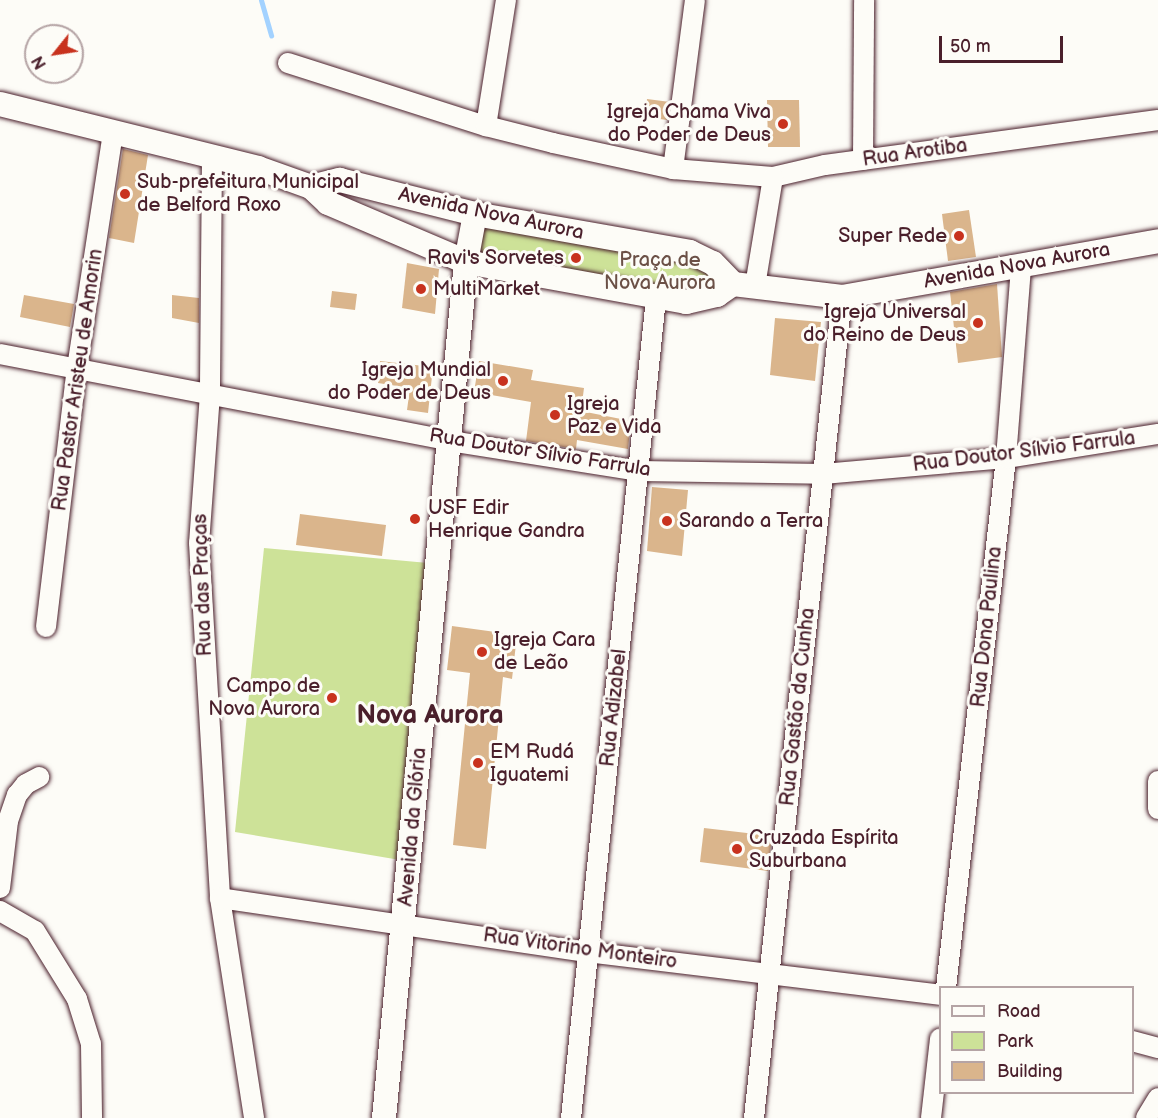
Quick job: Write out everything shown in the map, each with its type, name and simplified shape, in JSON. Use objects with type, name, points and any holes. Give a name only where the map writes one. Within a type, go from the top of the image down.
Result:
[{"type":"street","points":[[486,126],[506,0]]},
{"type":"street","points":[[673,169],[695,0]]},
{"type":"street","points":[[863,160],[864,0]]},
{"type":"street","name":"Rua Arotiba","points":[[288,63],[486,126],[673,169],[773,177],[863,160],[1158,120]]},
{"type":"street","name":"Avenida Nova Aurora","points":[[0,104],[113,134],[258,168],[311,187],[328,202],[466,262],[656,298],[702,301],[744,285],[842,297],[1158,242]]},
{"type":"street","name":"Rua Pastor Aristeu de Amorin","points":[[46,627],[77,368],[113,134]]},
{"type":"street","name":"Rua das Praças","points":[[212,158],[210,394],[199,543],[220,898],[253,1117]]},
{"type":"street","points":[[744,285],[773,177]]},
{"type":"street","name":"Avenida Nova Aurora","points":[[311,187],[340,180],[475,214],[690,252],[713,263],[744,285]]},
{"type":"street","name":"Avenida da Glória","points":[[384,1118],[466,262],[475,214]]},
{"type":"street","name":"Rua Dona Paulina","points":[[946,986],[1006,458],[1021,266]]},
{"type":"street","name":"Rua Gastão da Cunha","points":[[754,1118],[842,297]]},
{"type":"street","name":"Rua Adizabel","points":[[571,1118],[640,471],[656,298]]},
{"type":"street","name":"Rua Doutor Sílvio Farrula","points":[[0,354],[450,441],[640,471],[823,474],[1006,458],[1158,434]]},
{"type":"street","points":[[0,888],[8,821],[17,795],[26,784],[39,777]]},
{"type":"street","points":[[1158,781],[1158,809]]},
{"type":"street","name":"Rua Vitorino Monteiro","points":[[220,898],[404,922],[587,952],[939,995]]},
{"type":"street","points":[[0,910],[34,931],[77,999],[91,1044],[92,1118]]},
{"type":"street","points":[[1134,1042],[1158,1048]]},
{"type":"street","points":[[932,1118],[939,1049]]},
{"type":"street","points":[[1146,1118],[1158,1098]]},
{"type":"green space","name":"Praça de Nova Aurora","points":[[475,214],[673,249],[733,284],[717,295],[466,262]]},
{"type":"green space","name":"Campo de Nova Aurora","points":[[264,548],[428,563],[400,860],[235,832]]},
{"type":"building","points":[[647,99],[670,102],[667,120],[645,117]]},
{"type":"building","name":"Igreja Chama Viva do Poder de Deus","points":[[767,100],[799,100],[800,147],[768,147]]},
{"type":"building","name":"Sub-prefeitura Municipal de Belford Roxo","points":[[123,149],[148,155],[134,243],[109,238]]},
{"type":"building","name":"Super Rede","points":[[969,210],[976,257],[948,261],[942,214]]},
{"type":"building","name":"MultiMarket","points":[[407,263],[439,269],[435,314],[402,308]]},
{"type":"building","name":"Igreja Universal do Reino de Deus","points":[[997,284],[1002,357],[958,363],[950,292]]},
{"type":"building","points":[[332,291],[357,294],[355,310],[330,307]]},
{"type":"building","points":[[24,295],[74,304],[70,327],[20,317]]},
{"type":"building","points":[[172,295],[199,298],[199,323],[172,318]]},
{"type":"building","points":[[775,318],[821,322],[815,381],[770,375]]},
{"type":"building","points":[[380,361],[433,367],[428,413],[407,410],[410,388],[378,383]]},
{"type":"building","points":[[479,361],[533,370],[531,380],[584,388],[581,411],[631,421],[628,449],[577,440],[576,449],[526,441],[531,402],[474,392]]},
{"type":"building","name":"Sarando a Terra","points":[[652,487],[688,490],[682,556],[647,551]]},
{"type":"building","points":[[300,514],[386,525],[382,556],[296,545]]},
{"type":"building","name":"EM Rudá Iguatemi","points":[[452,626],[517,635],[512,679],[503,677],[486,849],[453,845],[470,673],[447,670]]},
{"type":"building","name":"Cruzada Espírita Suburbana","points":[[704,828],[772,836],[768,871],[700,862]]},
{"type":"waterway","points":[[261,0],[271,36]]},
{"type":"place","name":"Igreja Chama Viva do Poder de Deus","points":[[783,124]]},
{"type":"place","name":"Sub-prefeitura Municipal de Belford Roxo","points":[[125,194]]},
{"type":"place","name":"Super Rede","points":[[959,236]]},
{"type":"place","name":"Ravi's Sorvetes","points":[[576,258]]},
{"type":"place","name":"MultiMarket","points":[[421,289]]},
{"type":"place","name":"Igreja Universal do Reino de Deus","points":[[978,323]]},
{"type":"place","name":"Igreja Mundial do Poder de Deus","points":[[503,381]]},
{"type":"place","name":"Igreja Paz e Vida","points":[[555,415]]},
{"type":"place","name":"USF Edir Henrique Gandra","points":[[415,519]]},
{"type":"place","name":"Sarando a Terra","points":[[667,521]]},
{"type":"place","name":"Igreja Cara de Leão","points":[[482,652]]},
{"type":"place","name":"Campo de Nova Aurora","points":[[332,698]]},
{"type":"place","name":"EM Rudá Iguatemi","points":[[478,763]]},
{"type":"place","name":"Cruzada Espírita Suburbana","points":[[737,849]]},
{"type":"district","name":"Nova Aurora","points":[[430,716]]}]
